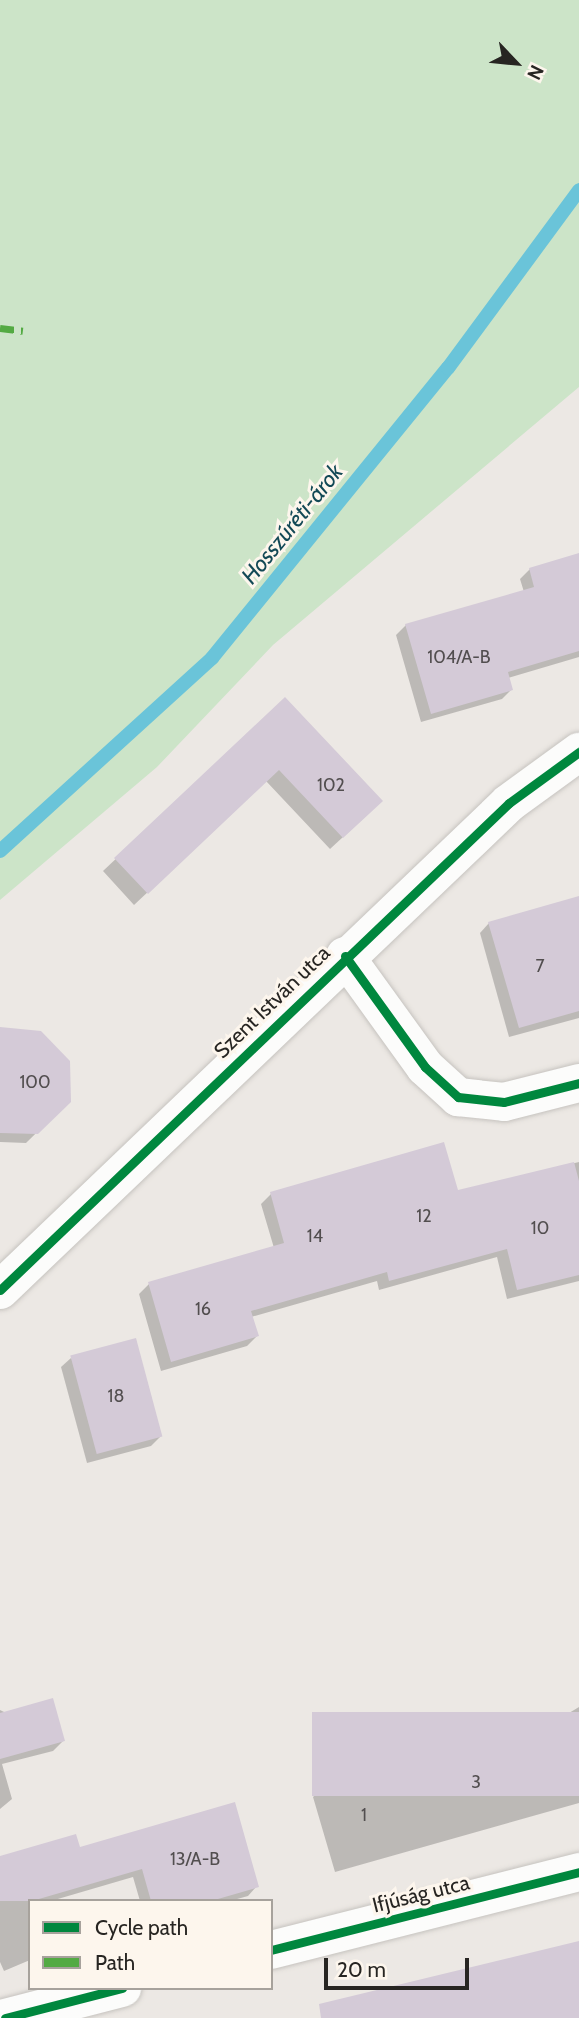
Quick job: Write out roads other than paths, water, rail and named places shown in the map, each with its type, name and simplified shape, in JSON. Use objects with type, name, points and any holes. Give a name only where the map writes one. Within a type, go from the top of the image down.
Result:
[{"type":"street","name":"Szent István utca","points":[[0,1290],[345,956],[509,803],[579,752]]},
{"type":"street","points":[[345,956],[425,1067],[458,1097],[504,1102],[579,1083]]},
{"type":"street","name":"Ifjúság utca","points":[[273,1949],[579,1872]]},
{"type":"street","points":[[5,2018],[114,1990]]},
{"type":"waterway","name":"Hosszúréti-árok","points":[[0,851],[212,658],[448,368],[579,190]]}]
